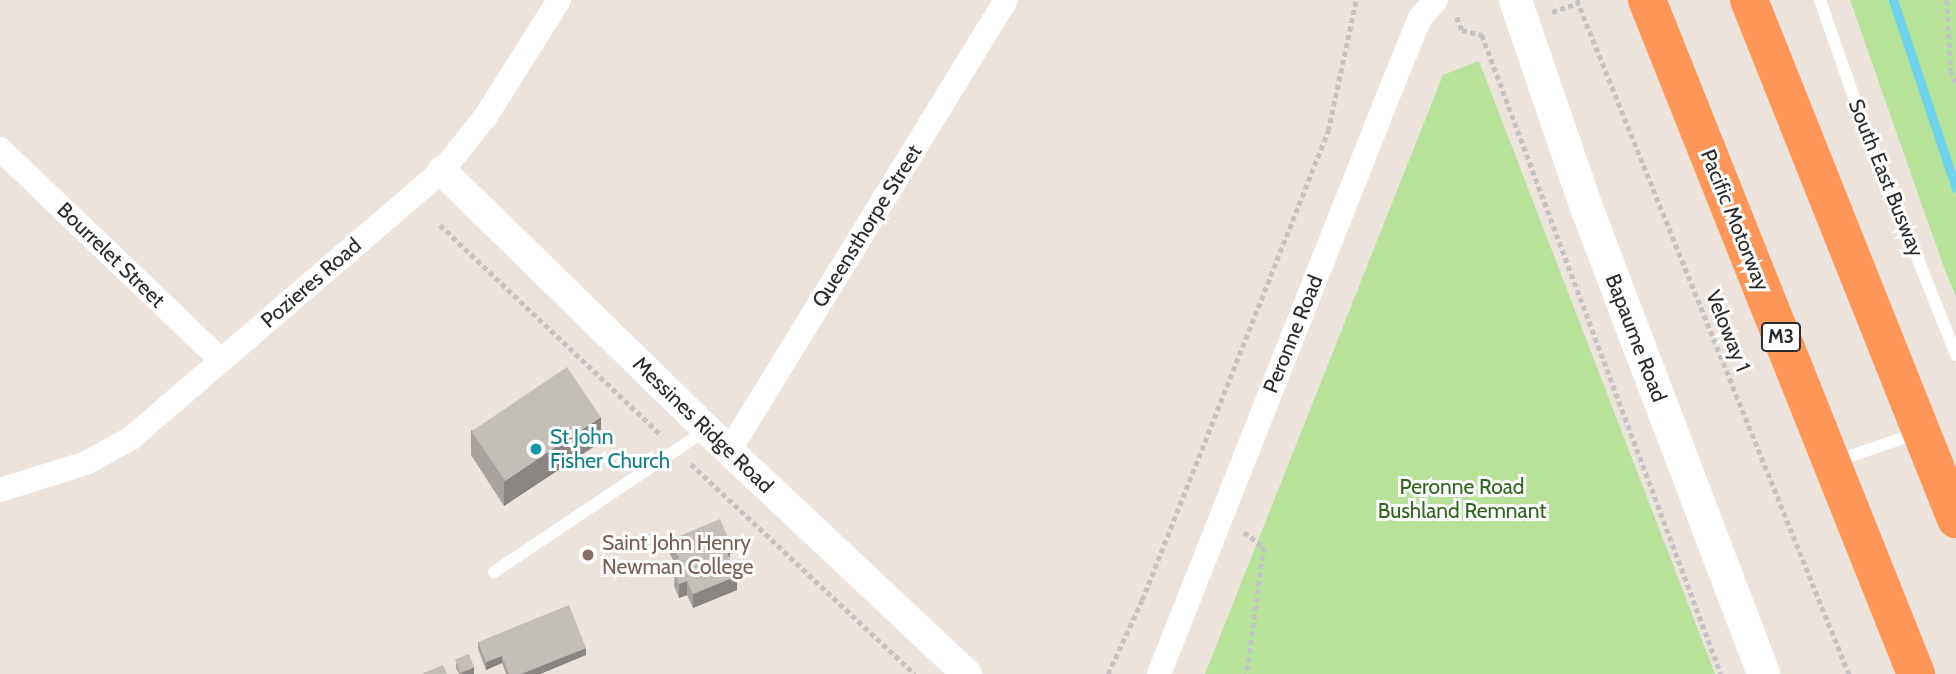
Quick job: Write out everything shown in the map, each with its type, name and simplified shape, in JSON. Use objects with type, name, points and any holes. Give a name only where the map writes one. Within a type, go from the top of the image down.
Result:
[{"type":"highway","name":"Pacific Motorway","points":[[1647,0],[1916,674]]},
{"type":"highway","points":[[1749,0],[1956,519]]},
{"type":"main road","name":"Bapaume Road","points":[[1515,0],[1586,207],[1763,674]]},
{"type":"street","name":"Pozieres Road","points":[[0,490],[109,452],[442,171],[486,116],[559,0]]},
{"type":"street","name":"Queensthorpe Street","points":[[729,451],[1006,0]]},
{"type":"street","name":"Peronne Road","points":[[1159,674],[1420,18],[1436,0]]},
{"type":"street","name":"Bourrelet Street","points":[[0,149],[221,360]]},
{"type":"street","name":"Messines Ridge Road","points":[[442,171],[706,430],[967,674]]},
{"type":"lane","name":"South East Busway","points":[[1820,0],[1858,112],[1956,355]]},
{"type":"lane","points":[[494,572],[706,430]]},
{"type":"lane","points":[[1831,463],[1922,432]]},
{"type":"path","points":[[1108,674],[1142,600],[1328,131],[1356,0]]},
{"type":"path","name":"Veloway 1","points":[[1577,0],[1849,674]]},
{"type":"path","points":[[1947,0],[1951,70],[1956,86]]},
{"type":"path","points":[[1462,30],[1482,35],[1721,674]]},
{"type":"path","points":[[1222,515],[1264,547],[1247,674]]},
{"type":"green space","points":[[1850,0],[1956,0],[1956,297],[1943,265]]},
{"type":"green space","name":"Peronne Road Bushland Remnant","points":[[1479,61],[1715,674],[1205,674],[1443,75]]},
{"type":"building","points":[[567,367],[601,417],[505,481],[472,431]]},
{"type":"building","points":[[720,519],[730,542],[724,545],[737,576],[693,594],[687,581],[679,584],[674,571],[679,569],[675,560],[679,558],[670,540]]},
{"type":"building","points":[[569,605],[586,648],[521,674],[509,674],[502,656],[486,662],[478,642]]},
{"type":"building","points":[[469,654],[474,667],[460,672],[455,659]]},
{"type":"building","points":[[443,665],[447,674],[421,674]]},
{"type":"waterway","points":[[1893,0],[1956,188]]},
{"type":"place","name":"St John Fisher Church","points":[[536,449]]},
{"type":"place","name":"Saint John Henry Newman College","points":[[588,555]]}]
